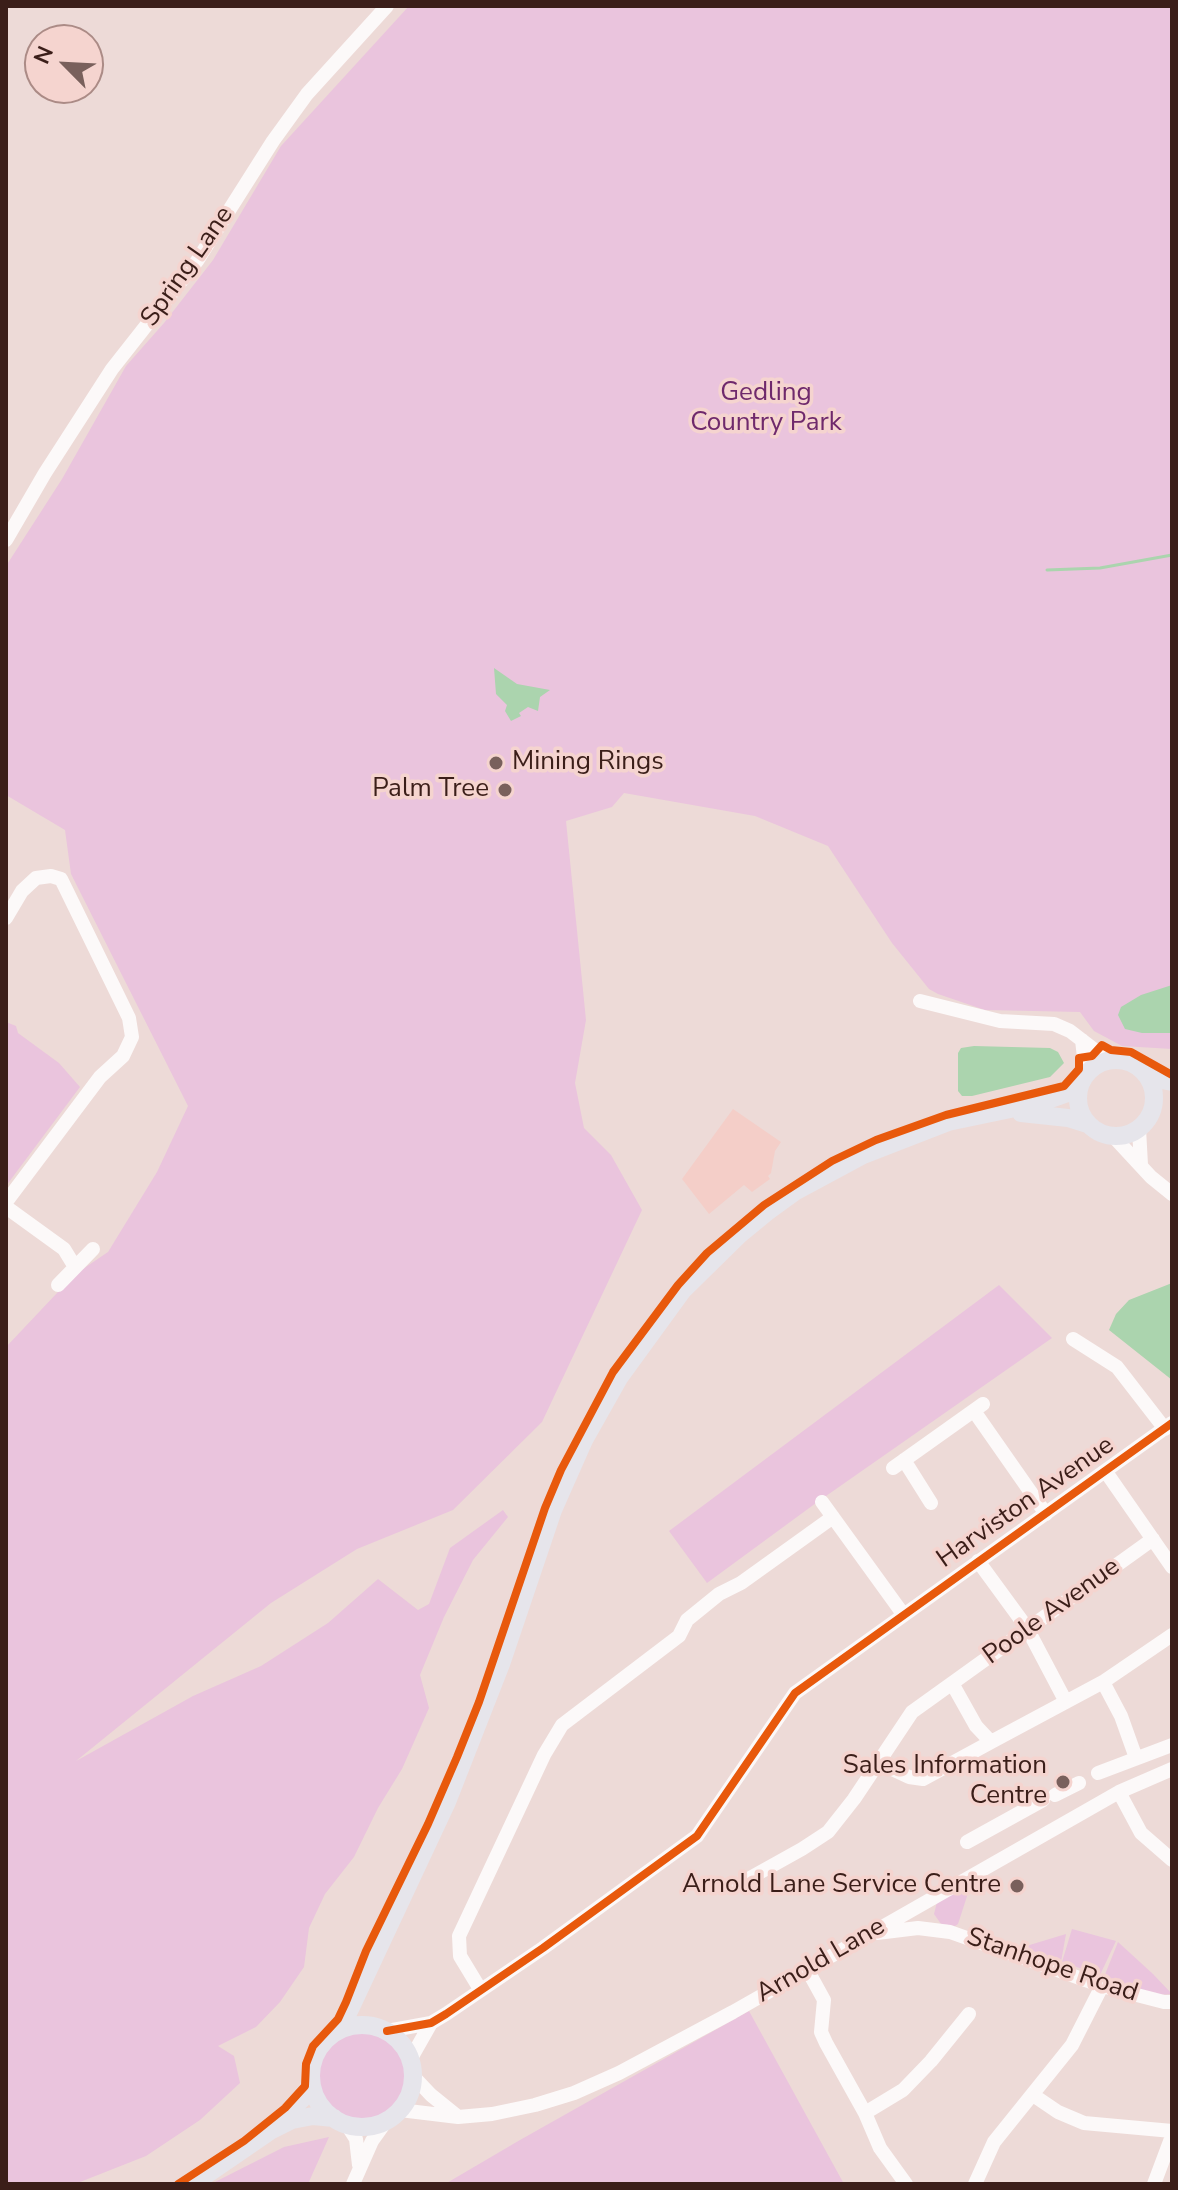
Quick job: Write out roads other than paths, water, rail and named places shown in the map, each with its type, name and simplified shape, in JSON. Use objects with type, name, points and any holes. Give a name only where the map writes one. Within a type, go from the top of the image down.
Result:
[{"type":"main road","points":[[340,2122],[316,2098],[311,2083],[313,2059],[321,2045],[345,2019],[419,1864],[476,1731],[553,1510],[584,1440],[619,1378],[683,1290],[739,1235],[796,1191],[893,1142],[948,1122],[1039,1103],[1082,1082],[1097,1065],[1109,1061],[1124,1061],[1172,1082]]},
{"type":"main road","points":[[1140,1068],[1153,1089],[1153,1108],[1144,1124]]},
{"type":"main road","points":[[1082,1082],[1078,1104],[1087,1124]]},
{"type":"main road","points":[[998,1111],[1068,1118],[1113,1136],[1128,1135],[1172,1106]]},
{"type":"main road","points":[[193,2184],[270,2131],[292,2120],[313,2116],[369,2126],[393,2115],[410,2091],[412,2068],[401,2043],[370,2020],[364,2006],[367,1969]]},
{"type":"main road","points":[[331,2035],[357,2025],[382,2029]]},
{"type":"main road","points":[[270,2131],[303,2098],[311,2083]]},
{"type":"street","name":"Spring Lane","points":[[6,540],[112,369],[197,261],[273,141],[307,94],[387,6]]},
{"type":"street","points":[[6,918],[22,891],[36,878],[51,876],[61,879],[129,1018],[132,1037],[123,1056],[84,1097],[6,1205],[64,1249],[75,1267]]},
{"type":"street","points":[[920,1001],[1000,1021],[1054,1024],[1070,1031],[1109,1061]]},
{"type":"street","points":[[1082,1040],[1082,1082]]},
{"type":"street","points":[[1141,1165],[1144,1124]]},
{"type":"street","points":[[1113,1136],[1172,1194]]},
{"type":"street","points":[[58,1285],[93,1249]]},
{"type":"street","points":[[1073,1339],[1117,1367],[1168,1426]]},
{"type":"street","points":[[931,1503],[898,1464],[978,1407],[1046,1514]]},
{"type":"street","name":"Harviston Avenue","points":[[431,2023],[543,1948],[697,1836],[789,1699],[802,1687],[1168,1426]]},
{"type":"street","points":[[1106,1472],[1172,1567]]},
{"type":"street","points":[[822,1502],[903,1614]]},
{"type":"street","points":[[480,1989],[460,1956],[459,1936],[544,1755],[562,1725],[679,1636],[687,1620],[719,1594],[741,1583],[833,1517]]},
{"type":"street","name":"Poole Avenue","points":[[732,1888],[828,1832],[912,1712],[1153,1539]]},
{"type":"street","points":[[978,1561],[1027,1628],[1066,1702]]},
{"type":"street","points":[[877,1762],[909,1777],[923,1779],[1103,1682],[1172,1635]]},
{"type":"street","points":[[1103,1682],[1121,1716],[1136,1758]]},
{"type":"street","points":[[953,1685],[976,1726],[991,1742]]},
{"type":"street","points":[[1098,1773],[1172,1745]]},
{"type":"street","name":"Arnold Lane","points":[[393,2115],[458,2117],[492,2114],[574,2093],[664,2051],[1119,1792],[1172,1769]]},
{"type":"street","points":[[967,1842],[1061,1792],[1081,1814]]},
{"type":"street","points":[[1119,1792],[1141,1833],[1172,1860]]},
{"type":"street","points":[[985,1833],[999,1859]]},
{"type":"street","name":"Stanhope Road","points":[[925,1901],[932,1929]]},
{"type":"street","name":"Stanhope Road","points":[[868,1934],[901,1929],[953,1932],[1102,1986],[1172,2002]]},
{"type":"street","points":[[807,1969],[824,2000],[821,2032],[826,2043],[865,2113],[880,2148],[906,2184]]},
{"type":"street","points":[[975,2184],[994,2142],[1072,2045],[1102,1986]]},
{"type":"street","points":[[865,2113],[903,2090],[969,2014]]},
{"type":"street","points":[[382,2029],[431,2023],[412,2068],[431,2095],[458,2117]]},
{"type":"street","points":[[1033,2095],[1058,2112],[1084,2123],[1172,2133],[1154,2184]]},
{"type":"street","points":[[353,2184],[372,2141],[393,2115]]},
{"type":"street","points":[[340,2122],[356,2139],[360,2170]]},
{"type":"waterway","points":[[1047,570],[1100,568],[1172,555]]},
{"type":"place","name":"Mining Rings","points":[[496,763]]},
{"type":"place","name":"Palm Tree","points":[[505,790]]},
{"type":"place","name":"Sales Information Centre","points":[[1063,1782]]},
{"type":"place","name":"Arnold Lane Service Centre","points":[[1017,1886]]},
{"type":"park label","name":"Gedling Country Park","points":[[766,409]]}]
